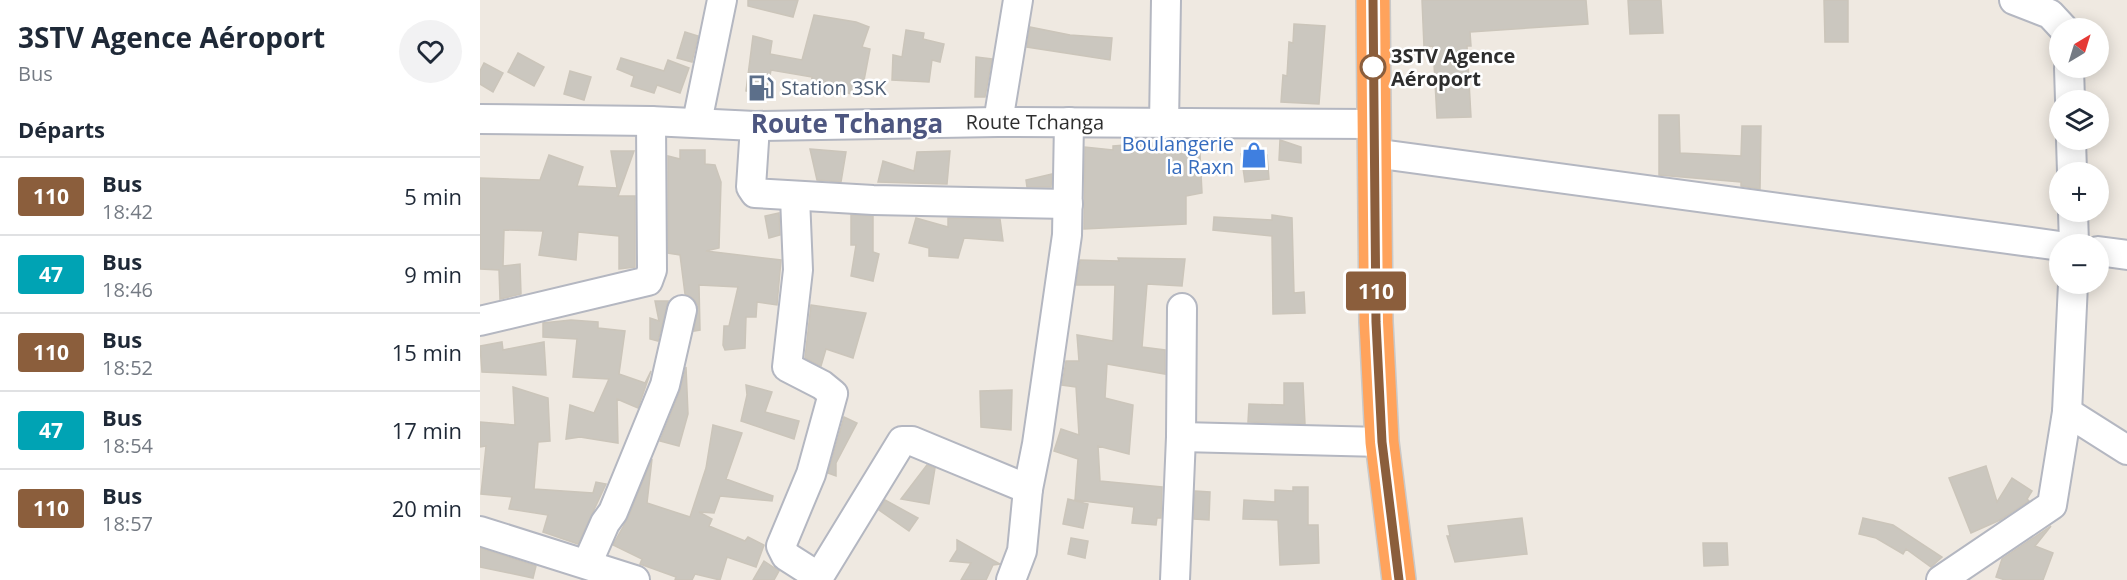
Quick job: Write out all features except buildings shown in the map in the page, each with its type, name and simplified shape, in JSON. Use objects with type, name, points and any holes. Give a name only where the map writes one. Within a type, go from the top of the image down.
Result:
[{"type":"highway","points":[[1373,0],[1373,138],[1382,442],[1399,580]]},
{"type":"street","points":[[697,122],[722,0]]},
{"type":"street","points":[[998,122],[1018,0]]},
{"type":"street","points":[[1164,124],[1166,0]]},
{"type":"street","points":[[2014,0],[2054,13]]},
{"type":"street","name":"Route Tchanga","points":[[480,119],[697,122],[755,126],[998,122],[1164,124],[1373,138],[2049,244]]},
{"type":"street","points":[[480,321],[648,281],[652,270],[651,121]]},
{"type":"street","points":[[1011,580],[1022,551],[1028,489],[1037,444],[1067,235],[1070,122]]},
{"type":"street","points":[[755,126],[753,192],[795,197],[1068,204]]},
{"type":"street","points":[[795,197],[798,270],[787,367],[822,385],[832,394],[811,474],[781,546],[786,556],[818,578],[902,441],[912,441],[1028,489]]},
{"type":"street","points":[[2109,253],[2127,255]]},
{"type":"street","points":[[1941,580],[2052,505],[2067,412],[2073,294]]},
{"type":"street","points":[[1175,580],[1181,436],[1182,308]]},
{"type":"street","points":[[586,564],[605,523],[613,512],[665,385],[682,310]]},
{"type":"street","points":[[2067,412],[2127,450]]},
{"type":"street","points":[[1181,436],[1382,442]]},
{"type":"street","points":[[480,531],[635,580]]},
{"type":"bus line","name":"110","points":[[1373,0],[1376,322],[1382,442],[1399,580]]},
{"type":"place","name":"3STV Agence Aéroport","points":[[1373,67]]},
{"type":"place","name":"Station 3SK","points":[[761,88]]},
{"type":"place","name":"Boulangerie la Raxn","points":[[1254,155]]},
{"type":"district","name":"Route Tchanga","points":[[847,124]]}]
